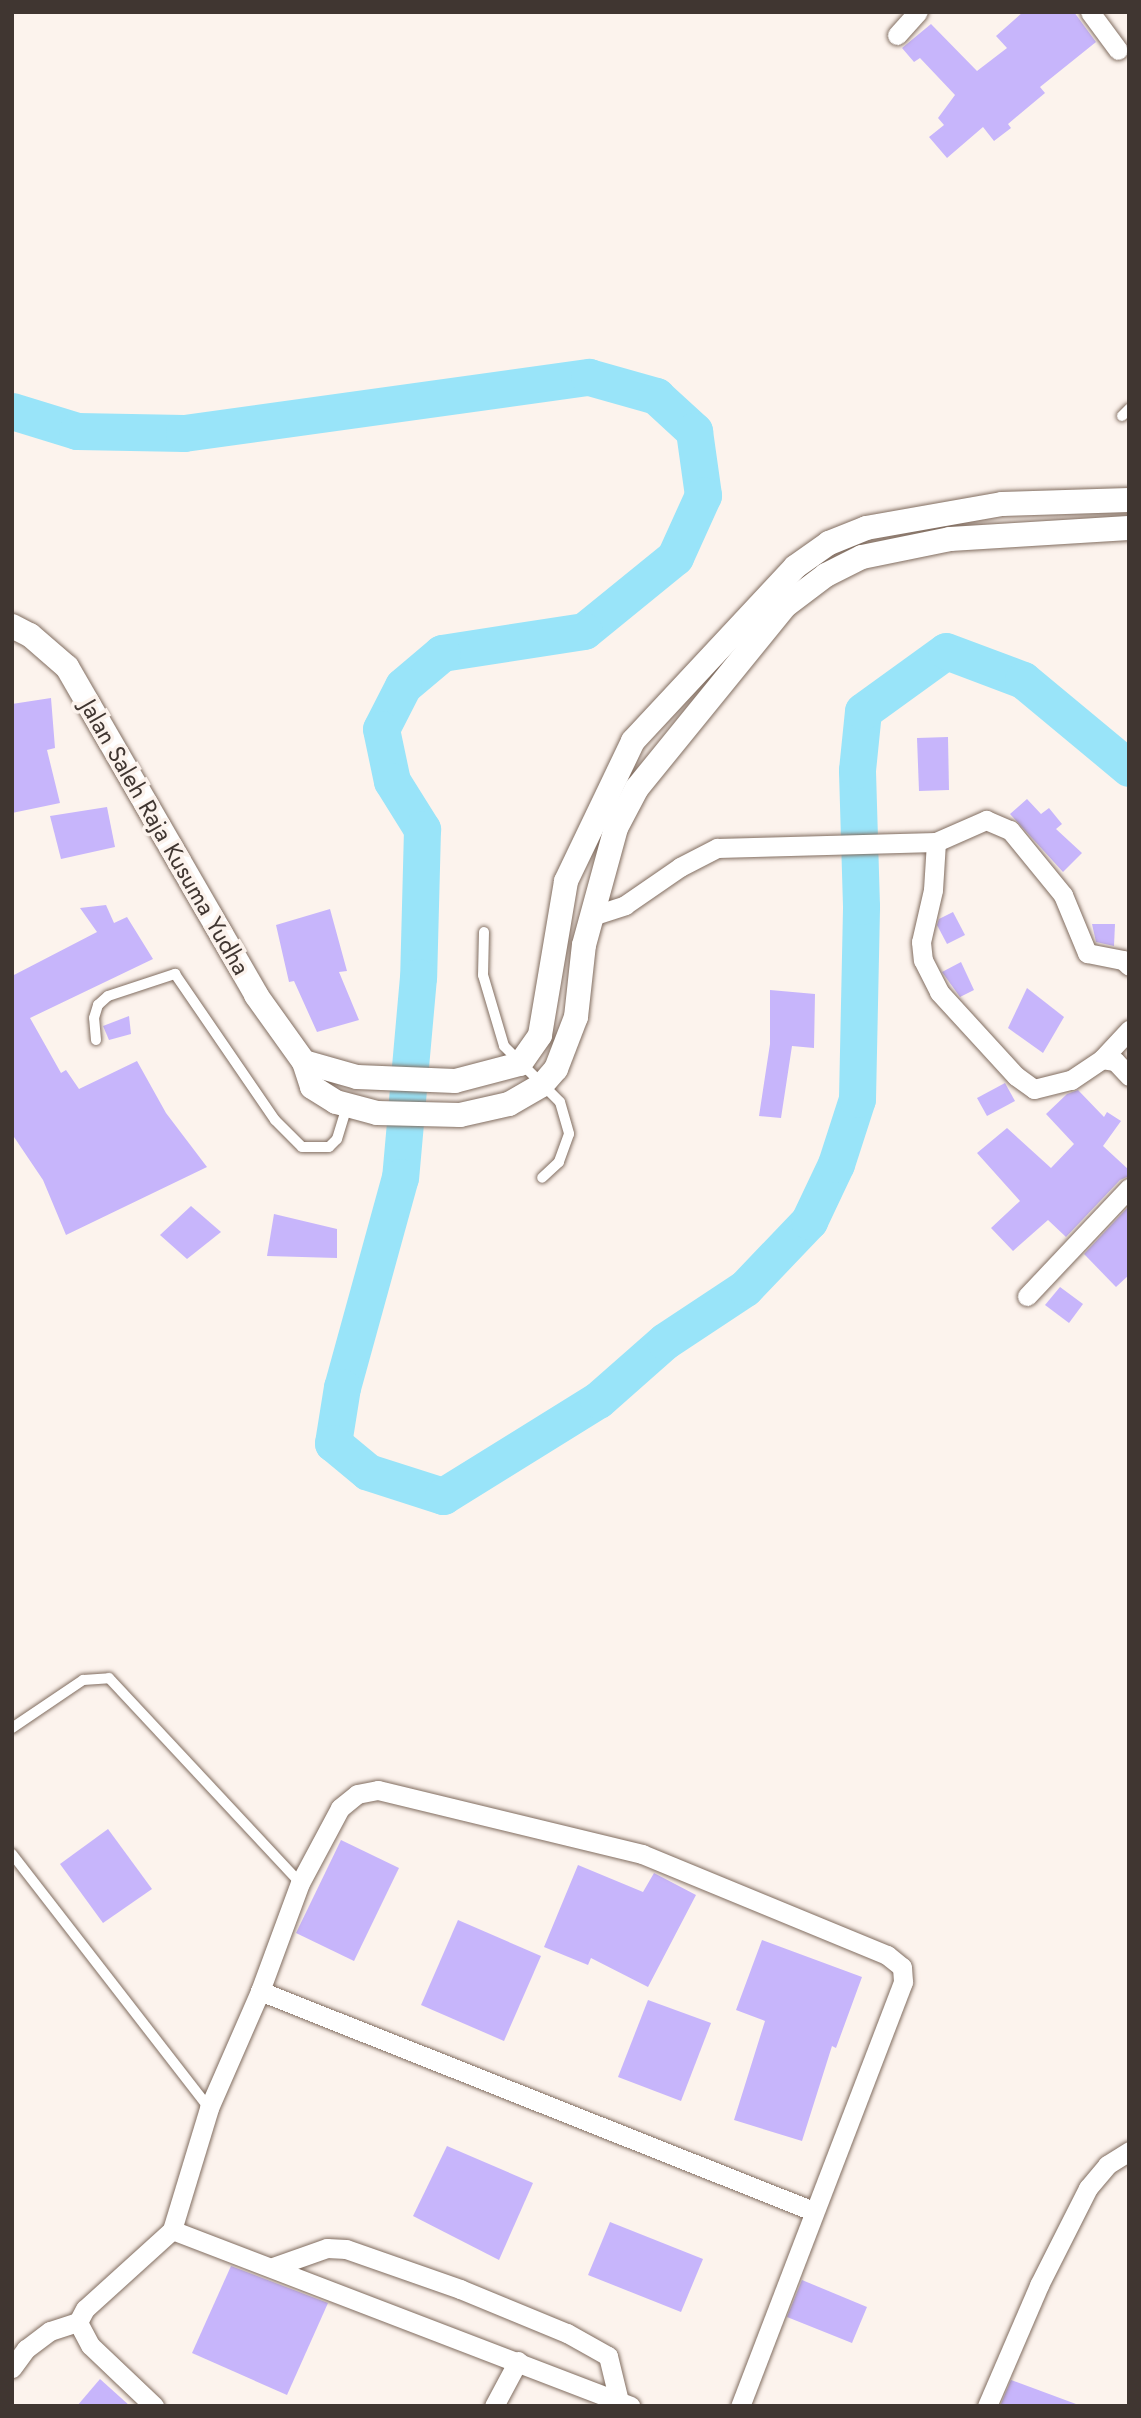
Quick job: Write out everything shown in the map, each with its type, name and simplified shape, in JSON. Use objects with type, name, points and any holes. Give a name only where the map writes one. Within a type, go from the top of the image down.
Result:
[{"type":"street","points":[[897,35],[918,12]]},
{"type":"street","points":[[1090,12],[1118,50]]},
{"type":"street","points":[[304,1062],[333,1072],[389,1081],[456,1081],[520,1064],[540,1035],[566,881],[609,784],[633,741],[661,707],[795,567],[829,543],[866,528],[1002,504],[1129,500]]},
{"type":"street","name":"Jalan Saleh Raja Kusuma Yudha","points":[[12,626],[30,635],[67,667],[249,984],[304,1062],[312,1087],[348,1105],[377,1113],[460,1115],[509,1104],[542,1085],[566,1052],[592,916],[616,828],[637,788],[741,655],[785,606],[826,575],[862,557],[950,540],[1129,528]]},
{"type":"street","points":[[592,916],[625,905],[680,867],[717,849],[936,842],[986,820],[1010,830],[1063,895],[1083,949],[1091,955],[1124,960],[1129,966]]},
{"type":"street","points":[[936,842],[933,890],[921,942],[923,960],[939,992],[1016,1076],[1034,1089],[1071,1080],[1102,1059],[1129,1030]]},
{"type":"street","points":[[1102,1059],[1115,1060],[1129,1076]]},
{"type":"street","points":[[1027,1296],[1129,1188]]},
{"type":"street","points":[[12,2368],[26,2349],[50,2331],[78,2322],[85,2309],[172,2230],[209,2108],[260,1991],[300,1883],[340,1808],[356,1794],[378,1790],[642,1854],[887,1955],[902,1967],[903,1982],[740,2406]]},
{"type":"street","points":[[260,1991],[813,2211]]},
{"type":"street","points":[[987,2406],[1039,2285],[1088,2188],[1107,2165],[1129,2151]]},
{"type":"street","points":[[172,2230],[625,2403]]},
{"type":"street","points":[[273,2267],[327,2248],[346,2249],[460,2289],[567,2333],[608,2356],[625,2403]]},
{"type":"street","points":[[78,2322],[90,2345],[154,2406]]},
{"type":"street","points":[[494,2406],[518,2361]]},
{"type":"lane","points":[[484,932],[483,975],[504,1046],[560,1102],[569,1134],[559,1162],[542,1178]]},
{"type":"lane","points":[[96,1040],[94,1018],[97,1005],[108,996],[175,974],[275,1121],[302,1147],[329,1147],[337,1139],[348,1105]]},
{"type":"lane","points":[[12,1728],[83,1680],[109,1678],[300,1883]]},
{"type":"lane","points":[[12,1854],[209,2108]]},
{"type":"building","points":[[1023,12],[1074,12],[1096,42],[1040,87],[1045,93],[1008,124],[1011,128],[994,141],[983,127],[947,158],[929,137],[944,125],[938,118],[955,95],[920,58],[914,62],[902,48],[931,24],[977,71],[1007,48],[996,36]]},
{"type":"building","points":[[51,698],[55,748],[47,750],[60,803],[12,813],[12,704]]},
{"type":"building","points":[[948,737],[949,790],[919,791],[917,738]]},
{"type":"building","points":[[1027,799],[1041,814],[1049,808],[1062,824],[1056,829],[1082,853],[1063,872],[1010,814]]},
{"type":"building","points":[[107,807],[115,847],[61,859],[50,816]]},
{"type":"building","points":[[106,905],[114,923],[127,917],[153,959],[30,1018],[61,1073],[66,1070],[79,1089],[137,1061],[166,1113],[207,1167],[66,1235],[43,1180],[12,1134],[12,976],[97,932],[80,908]]},
{"type":"building","points":[[330,909],[347,971],[339,972],[359,1020],[317,1032],[294,981],[289,982],[276,925]]},
{"type":"building","points":[[953,912],[965,935],[947,944],[937,925],[939,919]]},
{"type":"building","points":[[1092,924],[1115,924],[1114,946],[1096,942]]},
{"type":"building","points":[[961,962],[974,990],[960,997],[942,972]]},
{"type":"building","points":[[1027,988],[1064,1017],[1043,1053],[1008,1028]]},
{"type":"building","points":[[770,990],[815,994],[814,1048],[792,1046],[781,1118],[759,1116],[770,1044]]},
{"type":"building","points":[[129,1016],[131,1034],[109,1040],[103,1026]]},
{"type":"building","points":[[1005,1083],[1015,1101],[987,1116],[977,1098]]},
{"type":"building","points":[[1078,1090],[1104,1117],[1107,1112],[1121,1121],[1103,1146],[1129,1170],[1129,1176],[1120,1180],[1066,1237],[1048,1220],[1013,1251],[991,1228],[1020,1201],[977,1153],[1007,1128],[1051,1168],[1074,1144],[1046,1114],[1067,1094]]},
{"type":"building","points":[[191,1206],[221,1232],[187,1259],[160,1235]]},
{"type":"building","points":[[1129,1206],[1129,1275],[1116,1287],[1084,1254]]},
{"type":"building","points":[[274,1214],[337,1229],[337,1258],[267,1256]]},
{"type":"building","points":[[1060,1287],[1083,1304],[1069,1323],[1045,1305]]},
{"type":"building","points":[[108,1829],[152,1889],[103,1923],[60,1864]]},
{"type":"building","points":[[341,1840],[399,1868],[354,1961],[296,1933]]},
{"type":"building","points":[[578,1865],[643,1892],[654,1873],[696,1895],[648,1987],[591,1958],[588,1965],[544,1947]]},
{"type":"building","points":[[458,1920],[541,1956],[504,2041],[421,2005]]},
{"type":"building","points":[[762,1940],[862,1977],[836,2048],[832,2046],[802,2141],[734,2120],[765,2021],[736,2010]]},
{"type":"building","points":[[648,2000],[711,2023],[681,2101],[618,2077]]},
{"type":"building","points":[[447,2146],[533,2183],[499,2260],[413,2216]]},
{"type":"building","points":[[610,2222],[703,2259],[681,2312],[588,2275]]},
{"type":"building","points":[[231,2266],[328,2303],[287,2395],[192,2353]]},
{"type":"building","points":[[802,2280],[867,2307],[852,2343],[787,2317]]},
{"type":"building","points":[[100,2379],[130,2406],[77,2406]]},
{"type":"building","points":[[1011,2380],[1076,2404],[1076,2406],[1000,2406]]},
{"type":"waterway","points":[[12,411],[77,431],[184,433],[589,377],[656,396],[694,431],[703,495],[675,557],[584,631],[442,653],[403,686],[381,729],[392,781],[422,829],[418,977],[400,1177],[342,1387],[333,1443],[368,1472],[443,1496],[598,1400],[665,1341],[745,1288],[809,1221],[836,1164],[857,1099],[861,906],[857,770],[863,711],[946,651],[1023,680],[1129,768]]}]
